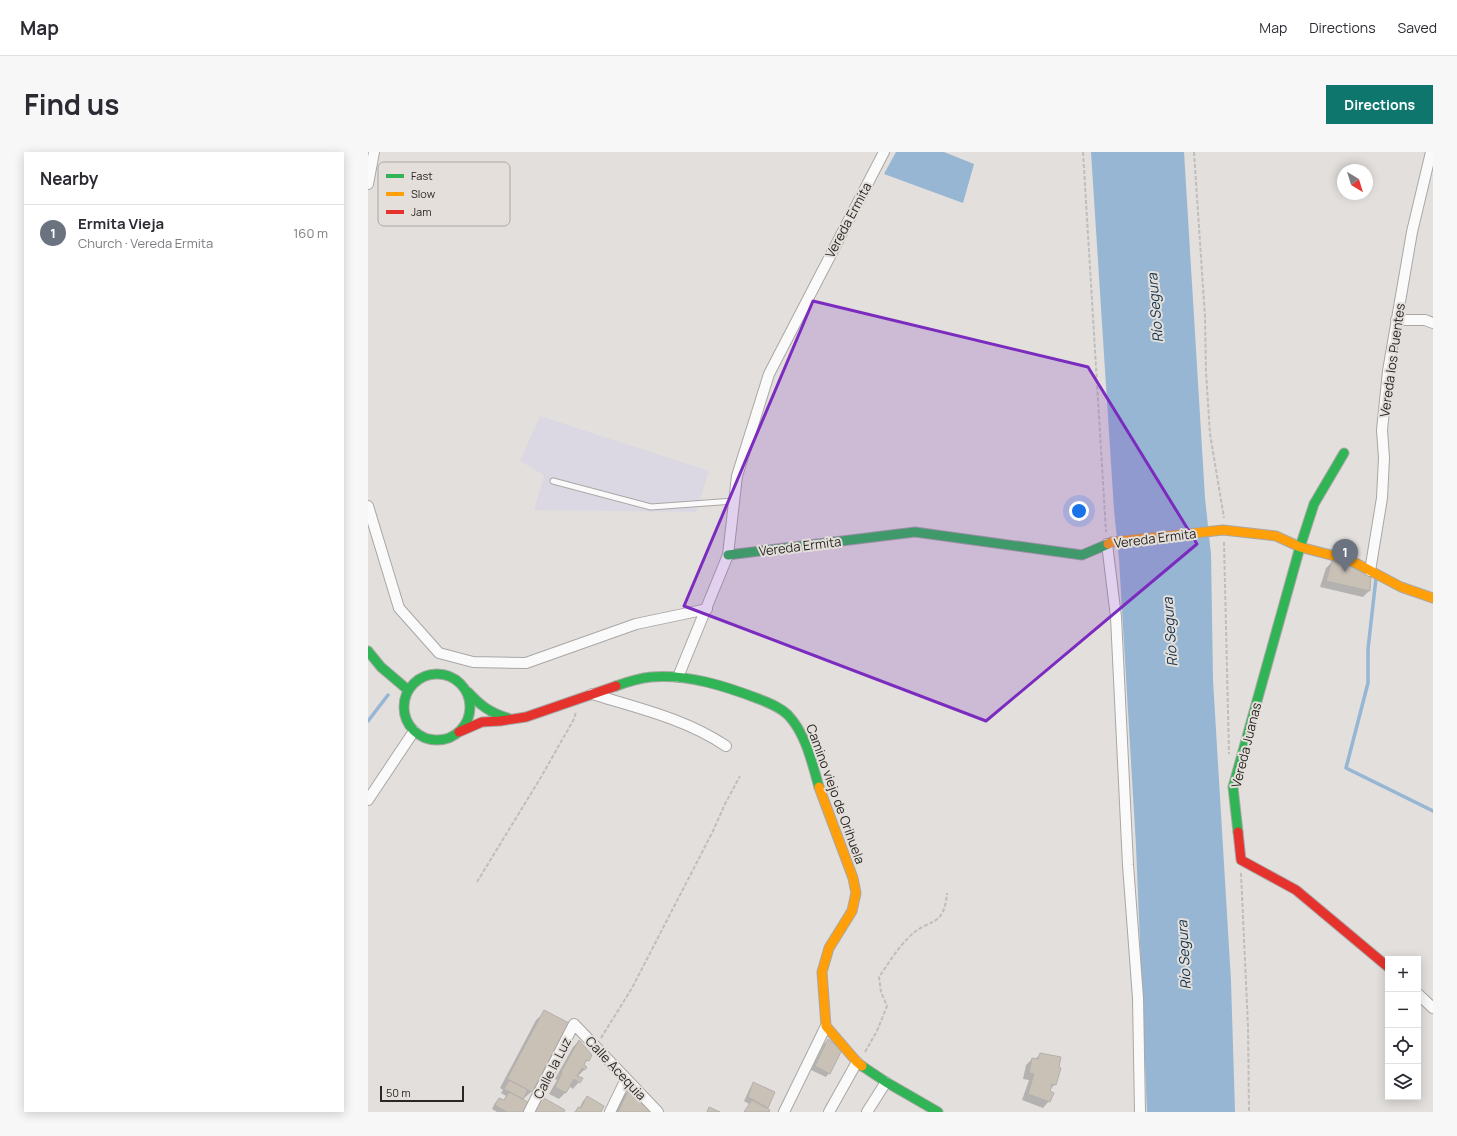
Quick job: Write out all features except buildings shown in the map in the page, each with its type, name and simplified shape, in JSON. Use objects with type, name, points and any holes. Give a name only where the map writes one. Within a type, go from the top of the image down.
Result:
[{"type":"street","points":[[368,184],[374,152]]},
{"type":"street","name":"Vereda Ermita","points":[[884,152],[769,374],[737,476],[728,555],[915,532],[1082,555],[1109,543],[1224,530],[1276,536],[1300,548],[1350,560],[1401,587],[1433,598]]},
{"type":"street","name":"Vereda los Puentes","points":[[1370,570],[1382,498],[1384,458],[1382,430],[1388,371],[1412,232],[1431,152]]},
{"type":"street","points":[[1396,320],[1425,320],[1433,323]]},
{"type":"street","points":[[1300,548],[1314,504],[1344,453]]},
{"type":"street","points":[[368,506],[399,608],[439,653],[473,662],[526,663],[636,624],[706,609]]},
{"type":"street","points":[[1109,543],[1116,617],[1128,865],[1138,998],[1140,1112]]},
{"type":"street","name":"Vereda Juanas","points":[[1300,548],[1233,787],[1240,860],[1296,890],[1385,964]]},
{"type":"street","points":[[678,677],[728,555]]},
{"type":"street","points":[[368,651],[393,678],[408,690]]},
{"type":"street","points":[[430,674],[446,674],[461,682],[468,693],[470,701],[470,715],[467,723],[459,732],[443,740],[426,738],[414,731],[406,718],[404,704],[408,690],[414,682],[430,674]]},
{"type":"street","name":"Camino viejo de Orihuela","points":[[459,732],[482,722],[500,722],[526,717],[628,682],[651,677],[678,677],[704,681],[746,694],[776,706],[787,714],[798,726],[807,747],[820,790],[853,878],[856,893],[852,911],[829,948],[822,972],[826,1026]]},
{"type":"street","name":"Camino viejo de Orihuela","points":[[461,682],[481,707],[493,714],[510,719]]},
{"type":"street","points":[[592,694],[688,725],[710,735],[726,746]]},
{"type":"street","points":[[368,800],[414,731]]},
{"type":"street","points":[[1421,997],[1433,1008]]},
{"type":"street","name":"Calle Acequia","points":[[574,1024],[658,1112]]},
{"type":"street","name":"Calle la Luz","points":[[529,1112],[574,1024]]},
{"type":"street","points":[[784,1112],[826,1026],[858,1062],[886,1082],[938,1112]]},
{"type":"street","points":[[829,1112],[858,1062]]},
{"type":"street","points":[[610,1112],[626,1079]]},
{"type":"street","points":[[867,1112],[886,1082]]},
{"type":"lane","points":[[553,481],[651,507],[734,501]]},
{"type":"path","points":[[1083,152],[1109,543]]},
{"type":"path","points":[[1194,152],[1205,317],[1206,372],[1210,434],[1224,521],[1224,530]]},
{"type":"path","points":[[477,882],[541,777],[574,719],[576,709],[574,700]]},
{"type":"path","points":[[595,1046],[632,988],[740,776]]},
{"type":"path","points":[[858,1062],[878,1031],[887,1006],[881,992],[879,977],[910,936],[941,917],[946,907],[947,893]]},
{"type":"highlighted area","points":[[813,301],[1088,367],[1197,544],[986,721],[684,606]]},
{"type":"shaded area","points":[[540,416],[709,471],[696,512],[534,510],[544,475],[520,461]]},
{"type":"water","points":[[896,152],[944,152],[974,164],[963,203],[884,174]]},
{"type":"water","name":"Río Segura","points":[[1091,152],[1184,152],[1205,498],[1211,554],[1213,680],[1231,981],[1235,1112],[1147,1112],[1136,846],[1119,559],[1114,510]]},
{"type":"waterway","points":[[1376,578],[1368,649],[1368,683],[1346,768],[1433,811]]},
{"type":"waterway","points":[[368,721],[388,695]]},
{"type":"traffic: fast","points":[[1238,832],[1233,787],[1300,547],[1314,504],[1344,453]]},
{"type":"traffic: fast","points":[[728,555],[915,532],[1082,555],[1108,544]]},
{"type":"traffic: fast","points":[[368,651],[381,667],[408,690]]},
{"type":"traffic: fast","points":[[437,674],[450,676],[460,684],[468,694],[470,707],[468,720],[460,730],[450,738],[437,740],[424,738],[414,730],[406,720],[404,707],[406,694],[414,684],[424,676],[437,674]]},
{"type":"traffic: fast","points":[[616,686],[633,680],[679,677],[720,686],[746,694],[774,706],[788,715],[799,731],[808,749],[819,787]]},
{"type":"traffic: fast","points":[[468,692],[486,708],[496,714],[508,718]]},
{"type":"traffic: fast","points":[[862,1066],[886,1082],[938,1112]]},
{"type":"traffic: slow","points":[[1108,544],[1112,542],[1223,530],[1276,536],[1300,547],[1350,560],[1401,587],[1433,598]]},
{"type":"traffic: slow","points":[[819,787],[853,878],[856,893],[852,911],[829,948],[822,972],[826,1026],[862,1066]]},
{"type":"traffic: jam","points":[[459,732],[482,722],[526,717],[616,686]]},
{"type":"traffic: jam","points":[[1238,832],[1241,860],[1296,890],[1385,964]]},
{"type":"place","name":"Ermita Vieja","points":[[1345,572]]}]
